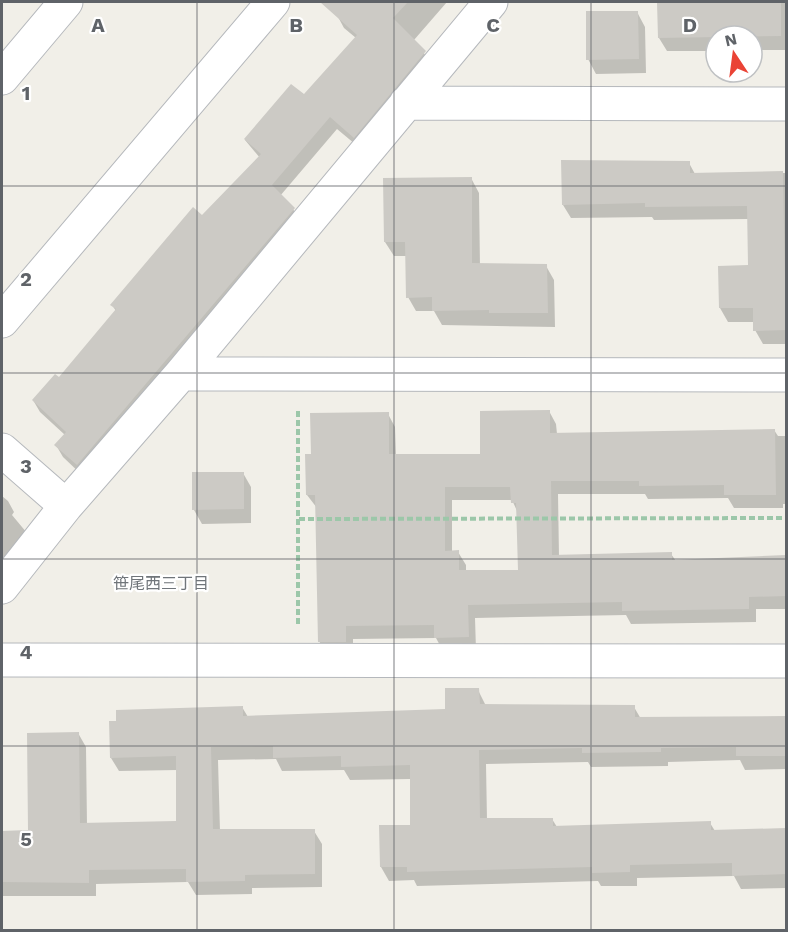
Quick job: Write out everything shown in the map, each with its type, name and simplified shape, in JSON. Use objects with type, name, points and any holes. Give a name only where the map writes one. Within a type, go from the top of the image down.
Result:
[{"type":"street","points":[[2,78],[66,2]]},
{"type":"street","points":[[2,321],[273,2]]},
{"type":"street","points":[[2,587],[66,506],[180,374],[491,2]]},
{"type":"street","points":[[406,102],[786,104]]},
{"type":"street","points":[[180,374],[786,375]]},
{"type":"street","points":[[2,450],[66,506]]},
{"type":"street","points":[[2,660],[786,661]]},
{"type":"path","points":[[298,400],[298,627]]},
{"type":"path","points":[[299,519],[786,518]]},
{"type":"building","points":[[320,2],[408,2],[393,18],[426,51],[354,138],[330,117],[272,185],[295,208],[77,465],[54,445],[66,432],[32,400],[55,374],[59,377],[116,309],[110,305],[193,207],[202,215],[261,154],[244,139],[291,84],[304,94],[357,35]]},
{"type":"building","points":[[657,2],[781,2],[781,36],[764,36],[764,24],[704,24],[704,37],[658,38]]},
{"type":"building","points":[[586,11],[638,11],[639,59],[586,60]]},
{"type":"building","points":[[561,160],[690,161],[690,173],[783,171],[786,330],[753,331],[753,308],[719,308],[718,266],[748,265],[747,206],[645,207],[645,203],[562,205]]},
{"type":"building","points":[[472,177],[472,263],[547,264],[548,313],[489,313],[489,310],[432,311],[432,297],[406,298],[405,242],[384,242],[383,178]]},
{"type":"building","points":[[550,410],[550,433],[775,429],[776,495],[724,495],[724,485],[639,486],[639,481],[551,481],[552,555],[672,552],[672,560],[786,555],[786,596],[749,597],[749,609],[622,611],[622,602],[468,605],[469,637],[434,638],[434,625],[346,626],[346,642],[318,642],[315,495],[306,495],[305,454],[311,454],[310,413],[389,412],[389,454],[480,454],[480,411]],"holes":[[[445,487],[510,487],[511,503],[516,503],[518,570],[459,570],[459,550],[445,551]]]},
{"type":"building","points":[[192,472],[244,472],[244,509],[192,510]]},
{"type":"building","points":[[445,688],[479,688],[480,704],[635,705],[635,717],[786,716],[786,756],[736,756],[736,747],[661,748],[661,752],[582,753],[582,748],[479,750],[480,818],[553,818],[553,826],[711,821],[711,830],[786,828],[786,874],[732,876],[732,863],[630,865],[630,872],[592,873],[592,867],[407,872],[407,867],[380,867],[379,825],[410,825],[410,765],[341,767],[341,756],[273,758],[273,746],[211,747],[213,829],[315,829],[315,874],[245,875],[245,881],[186,882],[186,869],[89,870],[89,883],[2,882],[2,831],[28,830],[27,733],[79,732],[80,823],[176,821],[176,756],[110,758],[109,721],[116,721],[116,710],[243,706],[243,716],[445,709]]},
{"type":"district","name":"笹尾西三丁目","points":[[161,583]]}]
